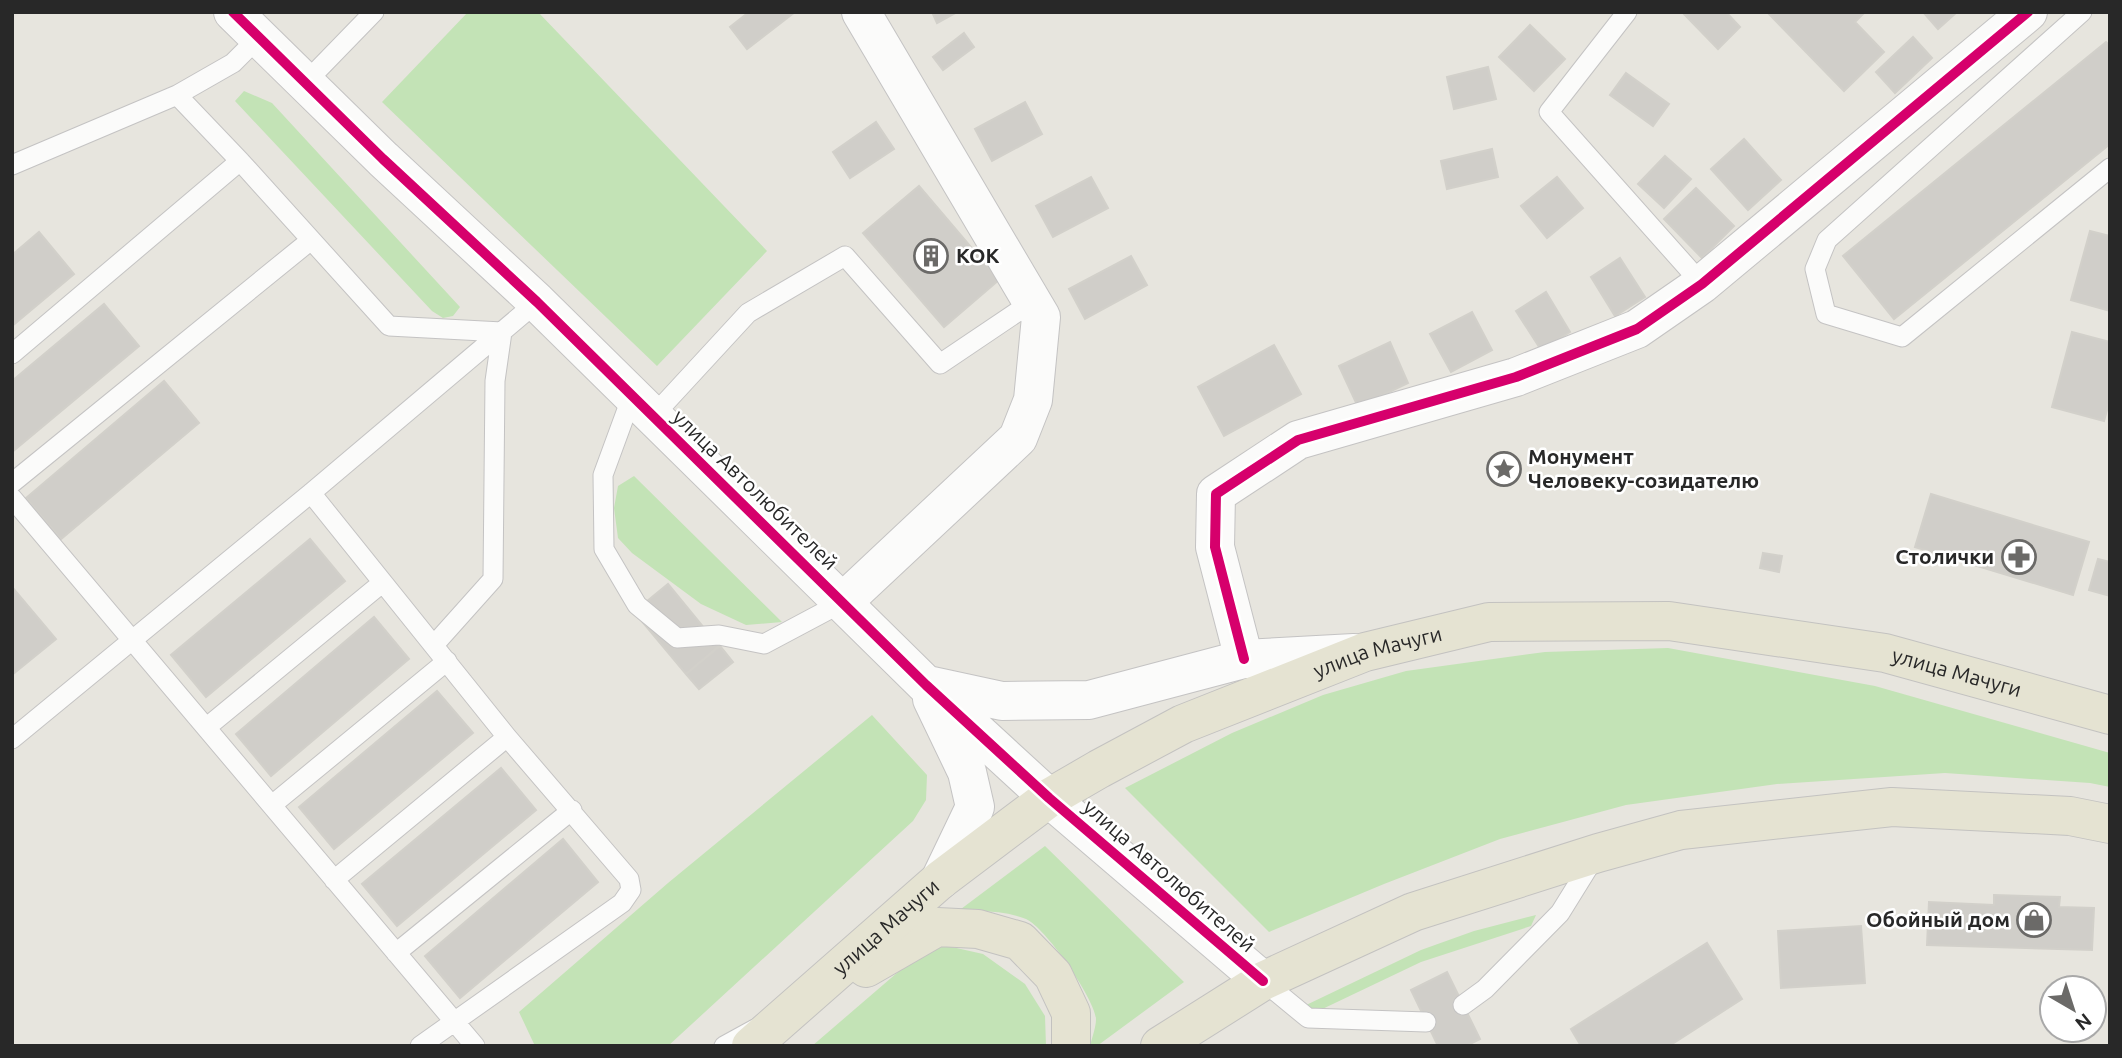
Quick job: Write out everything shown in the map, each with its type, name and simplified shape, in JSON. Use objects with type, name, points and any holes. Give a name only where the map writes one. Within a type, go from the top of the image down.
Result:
[{"type":"main road","name":"улица Мачуги","points":[[758,1040],[940,880],[1049,798],[1182,724],[1365,652],[1489,622],[1669,621],[1885,653],[2110,715]]},
{"type":"main road","points":[[1160,1046],[1263,981],[1413,912],[1598,853],[1681,830],[1892,807],[2070,816],[2110,824]]},
{"type":"main road","points":[[758,1040],[852,976],[937,927],[978,929],[1020,941],[1053,975],[1071,1013],[1070,1046]]},
{"type":"street","points":[[843,602],[1018,438],[1033,400],[1041,317],[861,12]]},
{"type":"street","points":[[1244,659],[1215,547],[1216,494],[1298,440],[1528,372],[1637,329],[1702,284],[2028,12]]},
{"type":"street","name":"улица Автолюбителей","points":[[246,25],[383,159],[537,302],[926,685],[1049,798],[1263,981]]},
{"type":"street","points":[[926,685],[1002,701],[1088,700],[1244,659],[1365,652]]},
{"type":"street","points":[[926,685],[967,772],[975,807],[940,880]]},
{"type":"lane","points":[[306,82],[374,12]]},
{"type":"lane","points":[[1626,12],[1549,112],[1702,284]]},
{"type":"lane","points":[[2081,12],[1827,240],[1815,269],[1826,314],[1902,337],[2110,168]]},
{"type":"lane","points":[[12,165],[177,95],[233,63],[246,25]]},
{"type":"lane","points":[[177,95],[389,326],[502,332]]},
{"type":"lane","points":[[12,354],[240,161]]},
{"type":"lane","points":[[12,483],[311,240]]},
{"type":"lane","points":[[843,602],[764,644],[719,635],[677,638],[636,605],[604,549],[603,475],[642,406],[748,313],[845,256],[940,364],[1032,302]]},
{"type":"lane","points":[[12,739],[311,494],[537,302]]},
{"type":"lane","points":[[434,645],[493,579],[495,381],[502,332]]},
{"type":"lane","points":[[311,494],[508,737],[629,879],[631,890],[622,903],[420,1046]]},
{"type":"lane","points":[[12,498],[475,1046]]},
{"type":"lane","points":[[207,727],[382,583]]},
{"type":"lane","points":[[272,805],[446,661]]},
{"type":"lane","points":[[334,880],[508,737]]},
{"type":"lane","points":[[396,953],[572,810]]},
{"type":"lane","points":[[1463,1005],[1485,989],[1560,913],[1598,853]]},
{"type":"lane","points":[[1263,981],[1308,1018],[1426,1022]]},
{"type":"lane","points":[[724,1046],[796,1007]]},
{"type":"green space","points":[[468,12],[538,12],[767,251],[657,366],[382,102]]},
{"type":"green space","points":[[244,91],[272,103],[460,307],[453,316],[443,318],[432,311],[235,101]]},
{"type":"green space","points":[[634,476],[782,622],[746,625],[701,604],[632,553],[618,538],[614,508],[618,486]]},
{"type":"green space","points":[[1668,648],[1875,686],[2110,753],[2110,787],[2090,783],[1945,773],[1777,784],[1626,805],[1500,839],[1269,932],[1125,788],[1232,733],[1323,695],[1406,671],[1545,652]]},
{"type":"green space","points":[[872,715],[927,775],[926,800],[913,821],[668,1046],[535,1046],[519,1012],[668,883]]},
{"type":"green space","points":[[1045,846],[1184,982],[1097,1046],[1090,1046],[1096,1019],[1087,996],[1045,935],[1026,919],[1009,914],[957,912]]},
{"type":"green space","points":[[1536,915],[1531,926],[1421,962],[1314,1013],[1302,1007],[1421,950],[1474,931]]},
{"type":"green space","points":[[943,945],[983,954],[1025,984],[1045,1016],[1046,1046],[812,1046],[912,960]]},
{"type":"building","points":[[749,12],[795,12],[747,49],[730,27]]},
{"type":"building","points":[[932,12],[957,12],[937,23]]},
{"type":"building","points":[[1682,12],[1726,12],[1740,27],[1718,49]]},
{"type":"building","points":[[1767,12],[1865,12],[1855,22],[1884,52],[1844,91]]},
{"type":"building","points":[[1923,12],[1957,12],[1938,29]]},
{"type":"building","points":[[1530,25],[1565,59],[1534,91],[1499,57]]},
{"type":"building","points":[[964,33],[974,47],[943,70],[933,57]]},
{"type":"building","points":[[1913,37],[1932,58],[1895,93],[1876,72]]},
{"type":"building","points":[[2106,42],[2110,46],[2110,144],[1894,319],[1843,256]]},
{"type":"building","points":[[1488,67],[1496,99],[1454,109],[1447,77]]},
{"type":"building","points":[[1626,73],[1669,104],[1653,126],[1610,95]]},
{"type":"building","points":[[1025,102],[1042,134],[992,161],[975,129]]},
{"type":"building","points":[[876,122],[894,149],[850,178],[833,152]]},
{"type":"building","points":[[1744,139],[1781,180],[1748,210],[1711,169]]},
{"type":"building","points":[[1492,149],[1498,177],[1447,189],[1441,161]]},
{"type":"building","points":[[1665,156],[1691,179],[1664,208],[1638,184]]},
{"type":"building","points":[[1091,177],[1108,208],[1053,237],[1036,206]]},
{"type":"building","points":[[1557,177],[1583,208],[1547,238],[1521,206]]},
{"type":"building","name":"КОК","points":[[919,186],[999,280],[944,327],[863,233]]},
{"type":"building","points":[[1696,188],[1734,226],[1702,258],[1664,219]]},
{"type":"building","points":[[2090,231],[2110,236],[2110,311],[2071,300]]},
{"type":"building","points":[[39,232],[74,274],[12,326],[12,255]]},
{"type":"building","points":[[1131,256],[1147,285],[1085,319],[1069,289]]},
{"type":"building","points":[[1620,258],[1645,297],[1615,316],[1591,277]]},
{"type":"building","points":[[1546,292],[1570,332],[1541,350],[1516,311]]},
{"type":"building","points":[[104,304],[139,346],[12,452],[12,381]]},
{"type":"building","points":[[1472,312],[1492,350],[1451,372],[1430,334]]},
{"type":"building","points":[[2072,332],[2110,342],[2110,399],[2104,421],[2052,407]]},
{"type":"building","points":[[1390,342],[1408,383],[1358,407],[1339,366]]},
{"type":"building","points":[[1274,345],[1301,394],[1224,436],[1198,387]]},
{"type":"building","points":[[164,381],[199,423],[61,539],[26,498]]},
{"type":"building","points":[[1931,494],[2089,542],[2073,595],[1915,547]]},
{"type":"building","points":[[310,539],[345,581],[206,697],[171,655]]},
{"type":"building","points":[[1763,553],[1782,556],[1779,572],[1760,568]]},
{"type":"building","points":[[2098,559],[2110,562],[2110,596],[2089,590]]},
{"type":"building","points":[[668,584],[719,646],[686,674],[634,612]]},
{"type":"building","points":[[12,587],[56,639],[12,675]]},
{"type":"building","points":[[374,617],[409,659],[271,776],[236,734]]},
{"type":"building","points":[[720,646],[733,662],[699,689],[686,674]]},
{"type":"building","points":[[437,691],[473,733],[334,849],[299,807]]},
{"type":"building","points":[[501,768],[536,810],[397,926],[362,884]]},
{"type":"building","points":[[563,839],[598,882],[460,998],[425,956]]},
{"type":"building","points":[[1994,895],[2060,897],[2059,907],[2094,908],[2092,950],[1927,945],[1929,902],[1994,905]]},
{"type":"building","points":[[1861,926],[1865,983],[1781,988],[1778,931]]},
{"type":"building","points":[[1707,943],[1742,999],[1669,1046],[1581,1046],[1571,1029]]},
{"type":"building","points":[[1447,972],[1480,1039],[1466,1046],[1438,1046],[1411,990]]},
{"type":"cycle path","points":[[233,12],[383,159],[537,302],[926,685],[1049,798],[1263,981]]},
{"type":"cycle path","points":[[1244,659],[1215,547],[1216,494],[1298,440],[1516,377],[1637,329],[1702,284],[2028,12]]},
{"type":"place","name":"КОК","points":[[931,256]]},
{"type":"place","name":"Монумент Человеку-созидателю","points":[[1504,469]]},
{"type":"place","name":"Столички","points":[[2019,557]]},
{"type":"place","name":"Обойный дом","points":[[2034,920]]}]
